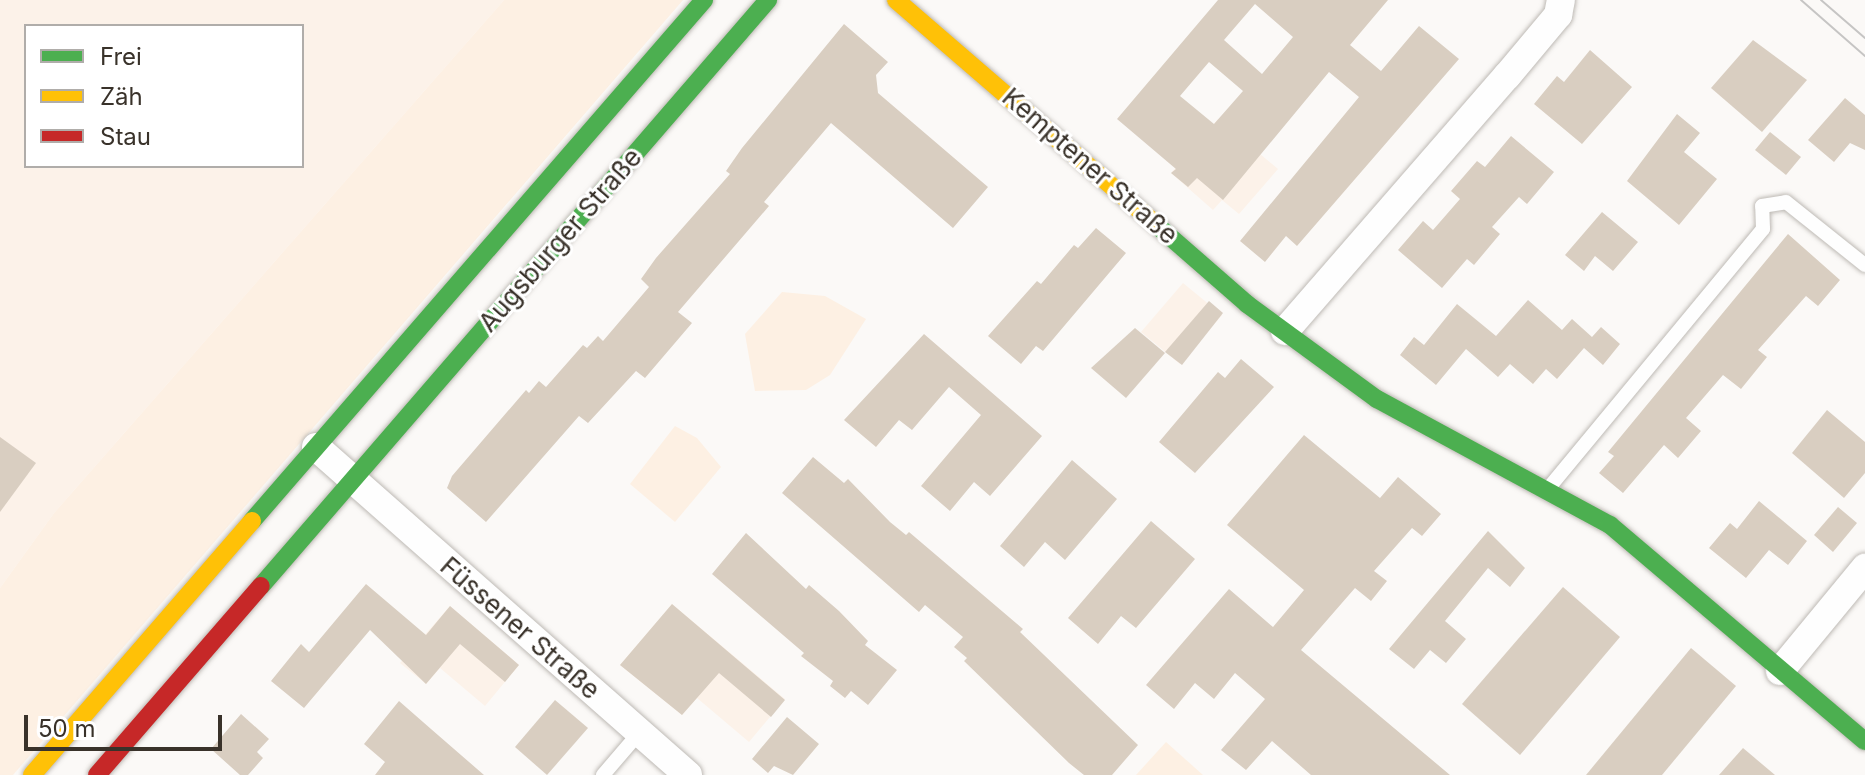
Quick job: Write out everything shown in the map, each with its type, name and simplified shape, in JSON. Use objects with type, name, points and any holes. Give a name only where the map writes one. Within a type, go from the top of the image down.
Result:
[{"type":"street","name":"Augsburger Straße","points":[[32,775],[704,0]]},
{"type":"street","name":"Augsburger Straße","points":[[97,775],[768,0]]},
{"type":"street","name":"Kemptener Straße","points":[[896,0],[1285,331],[1377,399],[1549,488],[1610,525],[1865,741]]},
{"type":"street","points":[[1285,331],[1558,15],[1561,0]]},
{"type":"street","points":[[316,447],[353,479]]},
{"type":"street","name":"Füssener Straße","points":[[353,479],[688,775]]},
{"type":"street","points":[[1780,671],[1865,568]]},
{"type":"lane","points":[[1549,488],[1763,229],[1762,206],[1786,202],[1865,265]]},
{"type":"lane","points":[[603,775],[639,733]]},
{"type":"shaded area","points":[[0,0],[504,0],[54,513],[0,588]]},
{"type":"shaded area","points":[[504,0],[683,0],[13,775],[0,775],[0,588],[54,513]]},
{"type":"shaded area","points":[[1218,119],[1278,169],[1239,214],[1222,200],[1213,210],[1171,173]]},
{"type":"shaded area","points":[[1183,283],[1222,315],[1180,364],[1141,332]]},
{"type":"shaded area","points":[[782,292],[825,296],[866,319],[830,375],[806,390],[755,391],[745,334]]},
{"type":"shaded area","points":[[675,426],[697,438],[721,467],[675,522],[630,484]]},
{"type":"shaded area","points":[[672,604],[785,699],[749,742],[697,698],[682,715],[620,665]]},
{"type":"shaded area","points":[[450,606],[519,665],[485,706],[440,668],[426,684],[400,663]]},
{"type":"shaded area","points":[[1166,742],[1203,775],[1136,775]]},
{"type":"building","points":[[1218,0],[1388,0],[1350,45],[1381,71],[1419,26],[1459,59],[1297,246],[1286,236],[1265,262],[1240,241],[1359,97],[1329,72],[1223,200],[1197,178],[1188,187],[1171,173],[1176,169],[1117,119]],"holes":[[[1255,4],[1293,37],[1262,74],[1224,40]],[[1209,62],[1243,91],[1214,124],[1180,96]]]},
{"type":"building","points":[[844,24],[888,62],[876,75],[878,93],[988,187],[953,228],[831,123],[764,202],[769,206],[678,312],[692,323],[645,378],[636,371],[588,423],[579,416],[486,522],[447,488],[452,476],[526,390],[529,393],[539,381],[546,387],[583,345],[587,348],[598,336],[603,341],[649,287],[641,279],[656,258],[730,174],[726,171],[742,148]]},
{"type":"building","points":[[1753,40],[1807,80],[1762,132],[1711,88]]},
{"type":"building","points":[[1590,50],[1632,87],[1582,144],[1534,104],[1557,76],[1564,82]]},
{"type":"building","points":[[1845,98],[1865,115],[1865,150],[1850,143],[1834,162],[1808,140]]},
{"type":"building","points":[[1677,114],[1700,133],[1684,152],[1717,179],[1679,225],[1627,181]]},
{"type":"building","points":[[1770,132],[1801,157],[1786,175],[1755,150]]},
{"type":"building","points":[[1511,136],[1554,172],[1527,204],[1519,197],[1492,227],[1500,234],[1474,265],[1467,259],[1442,288],[1398,250],[1423,221],[1433,230],[1460,199],[1451,191],[1477,161],[1485,167]]},
{"type":"building","points":[[1602,212],[1638,242],[1613,271],[1595,256],[1584,271],[1565,255]]},
{"type":"building","points":[[1096,228],[1126,253],[1043,351],[1036,346],[1021,364],[988,336],[1037,281],[1041,284],[1074,245],[1078,248]]},
{"type":"building","points":[[1788,234],[1840,280],[1818,306],[1806,296],[1758,350],[1767,357],[1741,389],[1723,375],[1686,418],[1701,431],[1678,458],[1664,445],[1623,493],[1599,473],[1614,456],[1608,452]]},
{"type":"building","points":[[1528,300],[1562,330],[1572,319],[1592,337],[1601,327],[1620,344],[1603,365],[1584,348],[1557,379],[1546,369],[1533,384],[1510,364],[1498,377],[1466,349],[1436,385],[1400,355],[1414,337],[1424,345],[1457,304],[1496,336]]},
{"type":"building","points":[[1209,301],[1223,313],[1182,365],[1165,352]]},
{"type":"building","points":[[1135,328],[1165,353],[1126,398],[1091,368]]},
{"type":"building","points":[[924,334],[1042,436],[990,496],[974,482],[950,511],[921,486],[981,415],[949,387],[912,430],[899,420],[876,447],[844,420]]},
{"type":"building","points":[[1241,359],[1274,387],[1195,473],[1159,442],[1218,372],[1225,378]]},
{"type":"building","points":[[1827,410],[1865,442],[1865,473],[1844,498],[1792,453]]},
{"type":"building","points":[[1304,435],[1380,498],[1398,477],[1441,514],[1422,536],[1412,528],[1374,571],[1387,581],[1371,601],[1355,588],[1301,650],[1450,775],[1311,775],[1272,741],[1246,770],[1221,750],[1265,699],[1235,673],[1214,699],[1195,683],[1174,709],[1146,685],[1229,589],[1273,627],[1304,590],[1227,525]]},
{"type":"building","points":[[0,437],[36,463],[0,512]]},
{"type":"building","points":[[813,457],[844,483],[848,479],[890,522],[906,535],[909,532],[1023,629],[1020,632],[1138,745],[1112,775],[1084,775],[1069,763],[964,661],[967,658],[954,647],[963,637],[925,605],[919,612],[782,493]]},
{"type":"building","points":[[1072,460],[1117,499],[1065,560],[1045,542],[1024,567],[1000,546]]},
{"type":"building","points":[[1759,501],[1807,541],[1788,565],[1769,550],[1746,578],[1709,548],[1730,523],[1737,529]]},
{"type":"building","points":[[1838,507],[1857,523],[1833,552],[1814,535]]},
{"type":"building","points":[[1151,521],[1195,559],[1136,628],[1121,616],[1098,644],[1068,618]]},
{"type":"building","points":[[1488,531],[1525,568],[1510,587],[1488,568],[1445,621],[1466,639],[1446,663],[1430,650],[1414,669],[1389,649]]},
{"type":"building","points":[[746,533],[806,589],[809,585],[839,611],[868,641],[865,645],[897,670],[868,705],[851,691],[845,698],[830,686],[833,681],[801,656],[804,653],[712,574]]},
{"type":"building","points":[[366,584],[426,635],[450,606],[519,665],[505,682],[460,644],[426,684],[370,630],[304,708],[271,681],[301,644],[309,652]]},
{"type":"building","points":[[1563,587],[1620,637],[1520,755],[1462,704]]},
{"type":"building","points":[[672,604],[785,700],[771,717],[719,673],[682,715],[620,665]]},
{"type":"building","points":[[1691,648],[1736,686],[1662,775],[1586,775]]},
{"type":"building","points":[[555,700],[588,728],[547,775],[515,747]]},
{"type":"building","points":[[399,701],[484,775],[375,775],[385,762],[364,744]]},
{"type":"building","points":[[241,714],[269,739],[257,752],[263,758],[248,775],[240,775],[211,749]]},
{"type":"building","points":[[787,717],[819,744],[793,775],[774,766],[768,773],[752,759]]},
{"type":"building","points":[[1743,748],[1775,775],[1719,775]]},
{"type":"tram line","points":[[1801,0],[1865,56]]},
{"type":"tram line","points":[[1821,0],[1865,38]]},
{"type":"traffic: fast","points":[[252,521],[704,0]]},
{"type":"traffic: fast","points":[[261,586],[768,0]]},
{"type":"traffic: fast","points":[[1153,222],[1247,304],[1377,399],[1610,525],[1865,741]]},
{"type":"traffic: slow","points":[[896,0],[1153,222]]},
{"type":"traffic: slow","points":[[32,775],[252,521]]},
{"type":"traffic: jam","points":[[97,775],[261,586]]}]
